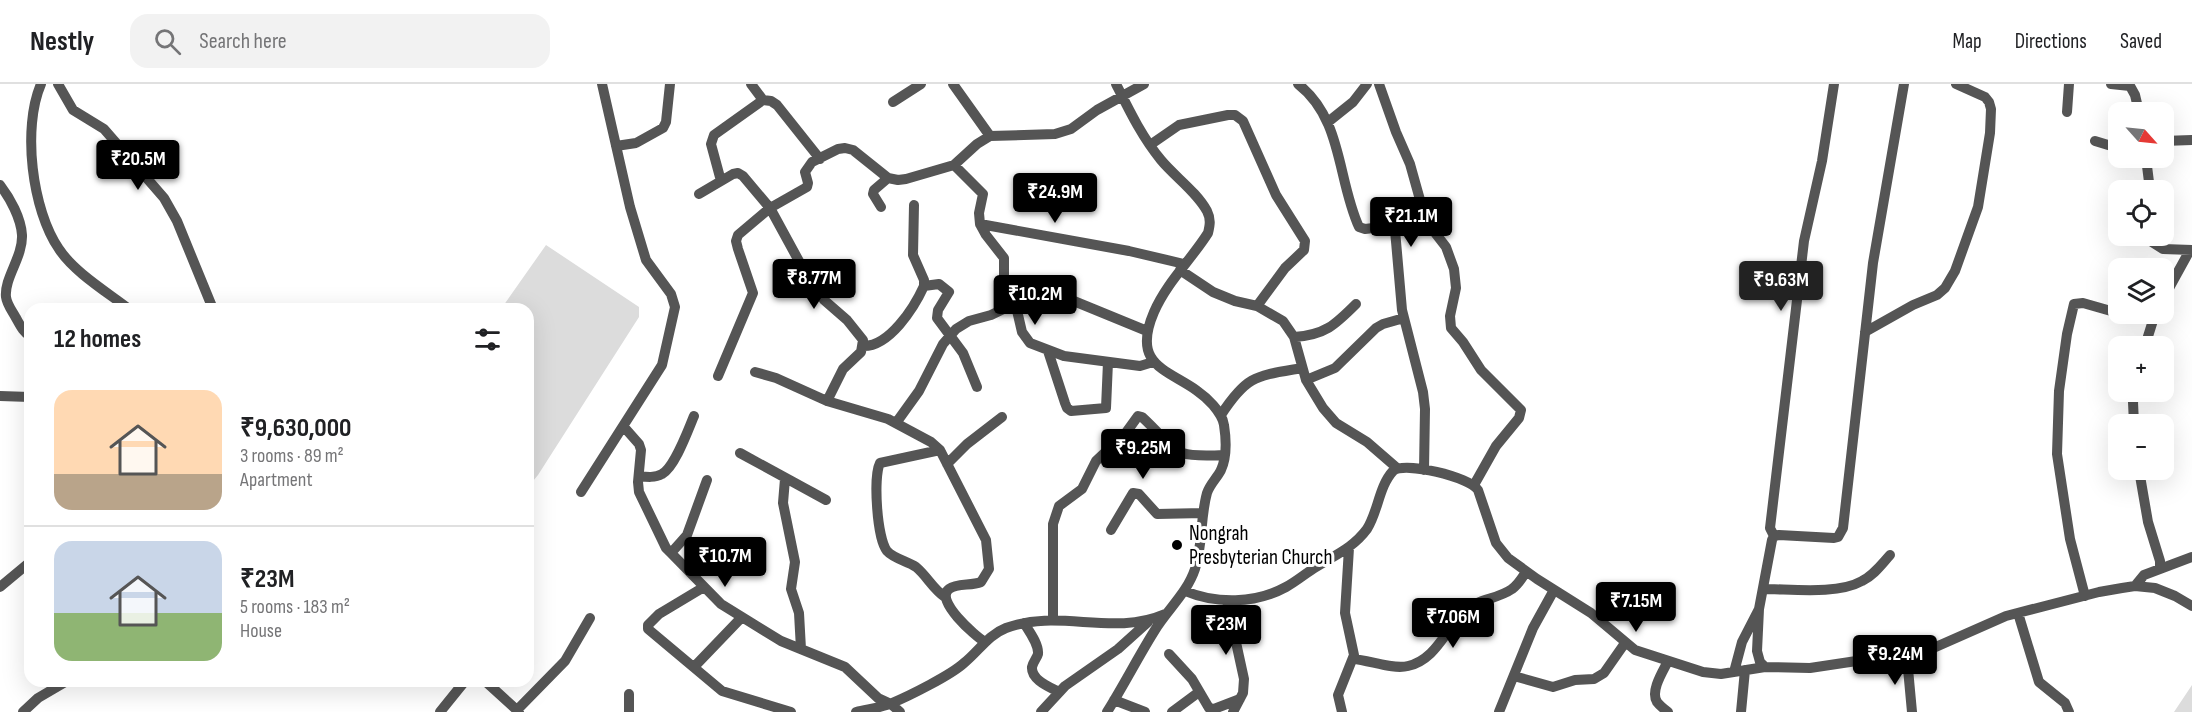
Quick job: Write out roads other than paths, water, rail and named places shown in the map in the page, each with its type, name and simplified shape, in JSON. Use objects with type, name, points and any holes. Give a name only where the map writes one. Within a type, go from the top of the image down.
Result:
[{"type":"street","points":[[41,84],[32,122],[30,151],[40,202],[50,233],[59,250],[72,265],[121,303]]},
{"type":"street","points":[[58,84],[74,110],[104,129],[163,196],[177,221],[211,303]]},
{"type":"street","points":[[581,492],[624,427],[665,358],[675,307],[671,294],[646,260],[630,207],[602,84]]},
{"type":"street","points":[[616,146],[636,143],[663,129],[666,122],[670,84]]},
{"type":"street","points":[[751,84],[763,100]]},
{"type":"street","points":[[893,102],[921,84]]},
{"type":"street","points":[[953,84],[990,136]]},
{"type":"street","points":[[1107,712],[1165,614],[1185,591],[1196,567],[1203,513],[1209,489],[1221,469],[1224,455],[1224,422],[1221,415],[1200,392],[1157,367],[1149,353],[1147,331],[1161,298],[1208,233],[1209,217],[1202,203],[1150,145],[1116,84]]},
{"type":"street","points":[[718,376],[753,293],[738,249],[736,241],[738,236],[771,208],[807,187],[806,168],[812,162],[838,149],[845,148],[853,150],[888,178],[906,179],[954,165],[977,144],[990,136],[1064,132],[1097,110],[1144,84]]},
{"type":"street","points":[[1298,84],[1314,98],[1328,122],[1359,226],[1365,229],[1390,226],[1395,230],[1404,318],[1418,369],[1425,409],[1424,470]]},
{"type":"street","points":[[1328,122],[1353,102],[1367,84]]},
{"type":"street","points":[[1379,84],[1410,164],[1424,214],[1429,225],[1446,247],[1454,269],[1456,288],[1450,316],[1451,327],[1481,370],[1521,410],[1519,418],[1496,446],[1474,485]]},
{"type":"street","points":[[1774,536],[1770,528],[1803,241],[1822,161],[1834,84]]},
{"type":"street","points":[[1774,536],[1829,539],[1838,537],[1842,532],[1873,263],[1904,84]]},
{"type":"street","points":[[1865,332],[1913,305],[1937,295],[1945,288],[1955,271],[1978,207],[1990,133],[1991,109],[1985,97],[1956,84]]},
{"type":"street","points":[[2067,112],[2068,84]]},
{"type":"street","points":[[2111,84],[2130,85],[2137,102]]},
{"type":"street","points":[[721,181],[711,139],[763,100],[777,105],[820,159]]},
{"type":"street","points":[[1150,145],[1173,129],[1191,122],[1228,115],[1234,115],[1243,121],[1276,195],[1302,237],[1305,246],[1280,274],[1257,306]]},
{"type":"street","points":[[2174,141],[2192,140]]},
{"type":"street","points":[[2095,141],[2108,144]]},
{"type":"street","points":[[954,165],[983,195],[979,213],[980,224],[1005,258],[1003,275],[1012,289],[1026,340],[1064,356],[1140,366],[1153,362]]},
{"type":"street","points":[[699,194],[733,174],[738,173],[743,176],[771,208],[806,274],[824,300],[847,320],[863,340],[861,352],[843,369],[827,401]]},
{"type":"street","points":[[881,207],[873,194],[874,190],[888,178]]},
{"type":"street","points":[[0,184],[8,195],[22,234],[21,250],[8,284],[6,297],[24,331]]},
{"type":"street","points":[[863,346],[876,345],[897,328],[924,286],[924,280],[913,255],[914,206]]},
{"type":"street","points":[[980,224],[1118,249],[1182,267],[1224,297],[1257,306],[1283,321],[1294,337],[1306,380],[1330,417],[1367,442],[1397,468]]},
{"type":"street","points":[[2158,246],[2163,249],[2191,250],[2174,279]]},
{"type":"street","points":[[924,286],[939,284],[949,292],[937,318],[966,361],[977,387]]},
{"type":"street","points":[[1064,297],[1147,331]]},
{"type":"street","points":[[896,423],[919,391],[949,336],[961,325],[991,315],[1016,303]]},
{"type":"street","points":[[2085,596],[2070,539],[2059,472],[2056,431],[2059,391],[2067,334],[2074,304],[2082,303],[2108,310]]},
{"type":"street","points":[[1294,337],[1321,333],[1335,325],[1356,304]]},
{"type":"street","points":[[1306,380],[1335,368],[1376,328],[1404,318]]},
{"type":"street","points":[[1048,351],[1067,408],[1071,411],[1106,408],[1108,362]]},
{"type":"street","points":[[1221,415],[1234,395],[1250,380],[1302,368]]},
{"type":"street","points":[[755,372],[776,378],[827,401],[896,423],[922,435],[940,450],[987,540],[989,559],[984,580],[973,585],[951,588],[946,592],[945,597]]},
{"type":"street","points":[[0,396],[24,397]]},
{"type":"street","points":[[639,477],[655,477],[666,472],[694,416]]},
{"type":"street","points":[[1053,620],[1053,524],[1056,513],[1065,500],[1082,489],[1096,461],[1125,434],[1133,420],[1138,416],[1142,417],[1172,449],[1184,455],[1224,455]]},
{"type":"street","points":[[947,464],[967,444],[1002,417]]},
{"type":"street","points":[[624,427],[639,444],[641,450],[639,492],[666,548],[721,604],[781,641],[845,667],[878,698],[891,704],[900,712]]},
{"type":"street","points":[[940,450],[880,463],[876,493],[881,532],[885,548],[892,555],[915,567],[935,590],[945,597],[951,609],[972,632],[985,642]]},
{"type":"street","points":[[740,453],[826,500]]},
{"type":"street","points":[[1185,591],[1206,599],[1227,601],[1278,591],[1349,548],[1368,527],[1388,480],[1397,468],[1403,467],[1457,477],[1474,485],[1499,548],[1526,572],[1602,621],[1625,643],[1647,655],[1703,672],[1721,674],[1766,667],[1810,668],[1883,657],[1907,658],[1928,652],[1975,628],[2018,612],[2135,586],[2162,590],[2192,606]]},
{"type":"street","points":[[785,479],[783,503],[795,562],[791,589],[799,613],[801,649]]},
{"type":"street","points":[[671,553],[687,535],[707,480]]},
{"type":"street","points":[[2141,480],[2160,569]]},
{"type":"street","points":[[1111,530],[1133,493],[1139,494],[1157,514],[1203,513]]},
{"type":"street","points":[[1766,667],[1757,656],[1759,609],[1770,544],[1774,536]]},
{"type":"street","points":[[1342,712],[1338,695],[1353,660],[1354,650],[1345,613],[1349,548]]},
{"type":"street","points":[[1763,589],[1816,590],[1846,587],[1860,583],[1869,577],[1890,555]]},
{"type":"street","points":[[2135,586],[2141,578],[2192,557]]},
{"type":"street","points":[[0,587],[24,566]]},
{"type":"street","points":[[1353,660],[1401,667],[1420,662],[1432,653],[1469,607],[1506,593],[1526,572]]},
{"type":"street","points":[[704,587],[659,614],[648,625],[648,629],[722,691],[790,712]]},
{"type":"street","points":[[1499,712],[1533,628],[1554,590]]},
{"type":"street","points":[[1227,601],[1245,685],[1233,712]]},
{"type":"street","points":[[1741,712],[1739,671],[1742,642],[1759,609]]},
{"type":"street","points":[[2018,612],[2039,682],[2065,703],[2069,712]]},
{"type":"street","points":[[856,712],[891,704],[963,665],[998,632],[1024,623],[1053,620],[1116,625],[1151,620],[1165,614]]},
{"type":"street","points":[[694,667],[742,617]]},
{"type":"street","points":[[491,687],[512,710],[566,661],[590,618]]},
{"type":"street","points":[[1041,712],[1079,675],[1118,649],[1151,620]]},
{"type":"street","points":[[1024,623],[1038,653],[1033,663],[1033,672],[1040,681],[1059,692]]},
{"type":"street","points":[[1515,676],[1553,687],[1575,680],[1594,679],[1604,673],[1625,643]]},
{"type":"street","points":[[1169,654],[1184,668],[1206,707],[1211,709],[1240,699]]},
{"type":"street","points":[[1907,658],[1912,712]]},
{"type":"street","points":[[1668,661],[1655,696],[1658,703],[1668,712]]},
{"type":"street","points":[[23,712],[38,698],[57,687]]},
{"type":"street","points":[[440,712],[460,687]]},
{"type":"street","points":[[1172,712],[1199,692]]},
{"type":"street","points":[[629,694],[629,712]]},
{"type":"street","points":[[1114,700],[1145,712]]},
{"type":"place","name":"Nongrah Presbyterian Church","points":[[1177,545]]}]
